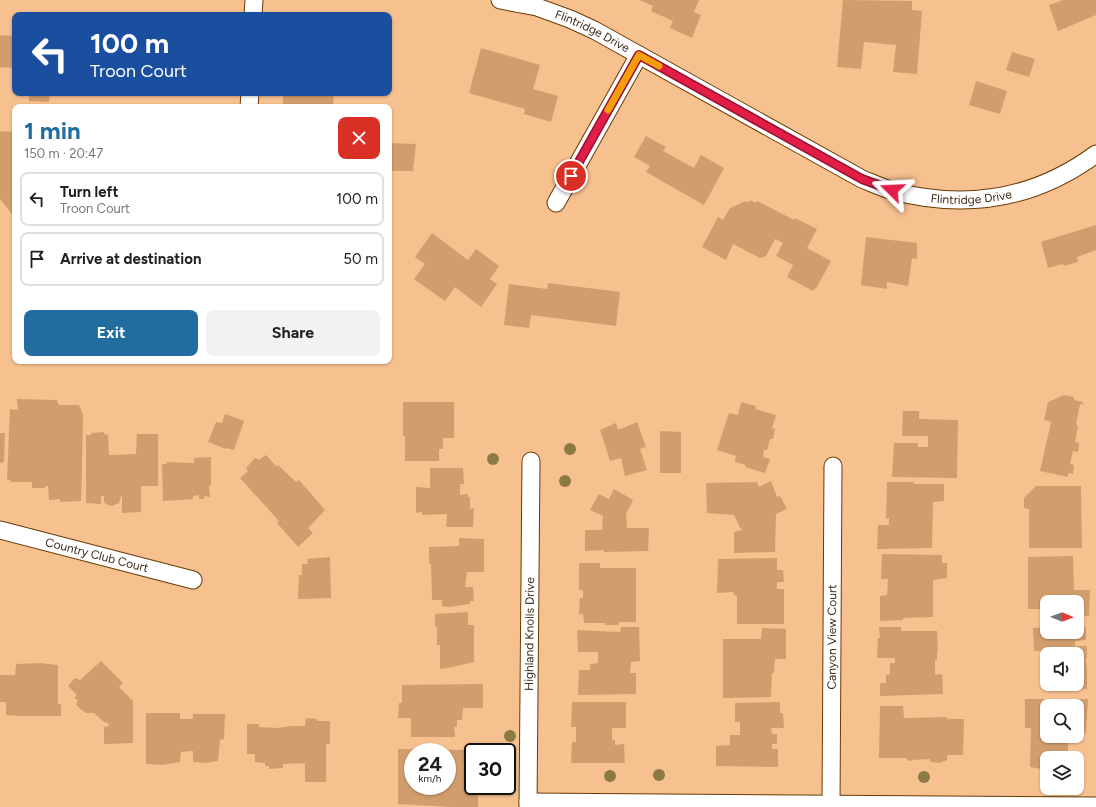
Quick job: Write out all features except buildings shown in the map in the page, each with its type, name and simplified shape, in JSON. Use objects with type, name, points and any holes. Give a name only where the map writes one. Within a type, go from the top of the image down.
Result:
[{"type":"street","points":[[253,12],[254,0]]},
{"type":"street","name":"Flintridge Drive","points":[[500,0],[537,7],[570,19],[639,55],[862,179],[892,190],[922,198],[958,201],[990,199],[1022,192],[1051,181],[1080,166],[1096,154]]},
{"type":"street","points":[[556,203],[639,55]]},
{"type":"street","name":"Highland Knolls Drive","points":[[528,805],[531,461]]},
{"type":"street","name":"Canyon View Court","points":[[831,806],[833,466]]},
{"type":"street","name":"Country Club Court","points":[[0,530],[193,580]]},
{"type":"street","points":[[528,805],[1096,806]]},
{"type":"slow traffic","points":[[608,110],[639,55],[659,66]]},
{"type":"route","points":[[571,176],[639,55],[862,179],[892,190]]}]
